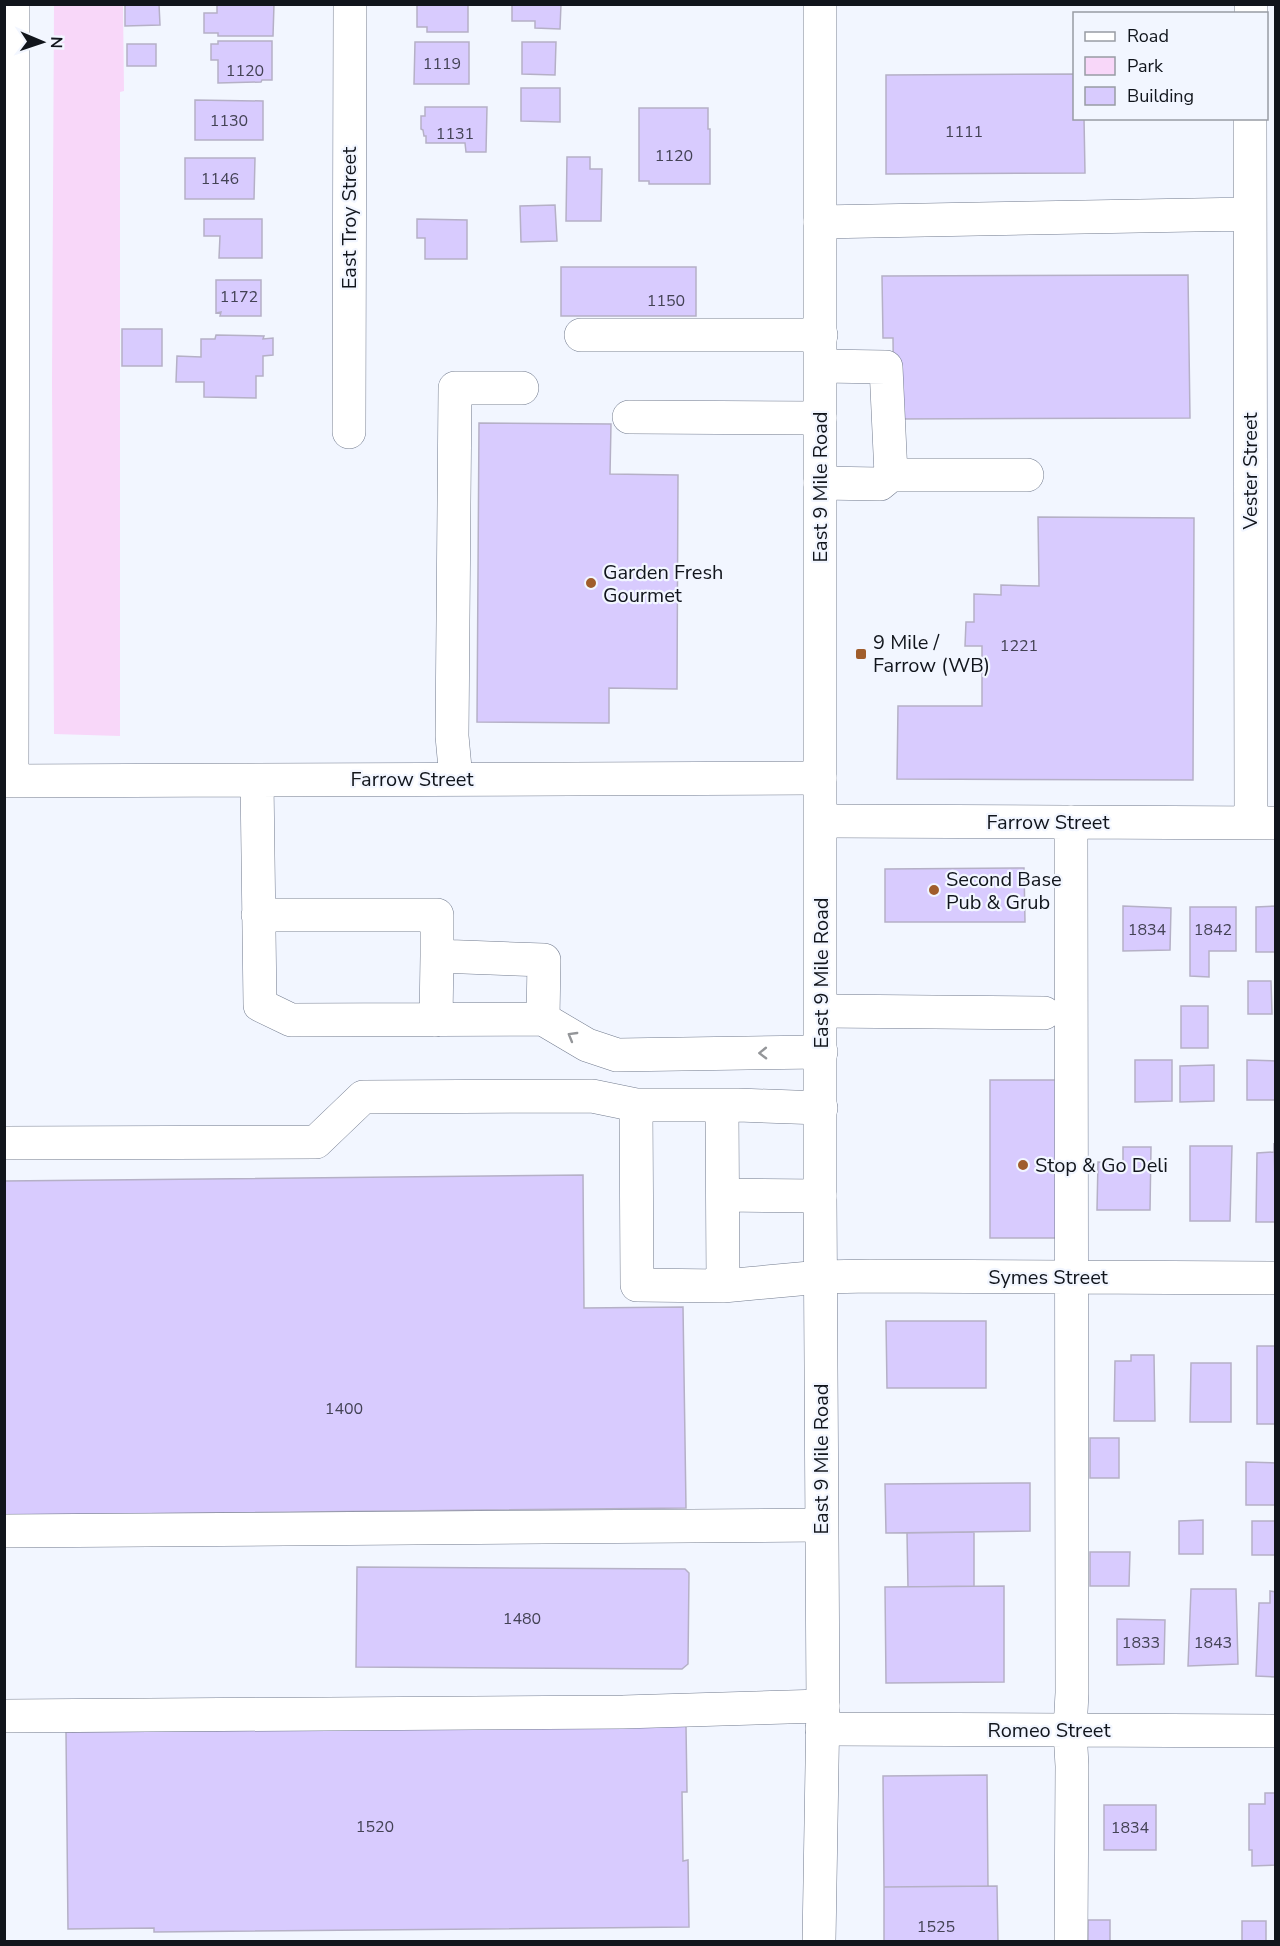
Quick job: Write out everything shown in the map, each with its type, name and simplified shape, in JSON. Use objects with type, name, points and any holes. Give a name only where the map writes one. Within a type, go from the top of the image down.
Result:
[{"type":"street","points":[[8,781],[9,123],[13,4]]},
{"type":"street","name":"East Troy Street","points":[[349,432],[350,4]]},
{"type":"street","name":"East 9 Mile Road","points":[[819,1941],[823,1718],[820,1277],[820,4]]},
{"type":"street","name":"Vester Street","points":[[1250,120],[1249,214],[1263,823]]},
{"type":"street","points":[[820,222],[1249,214]]},
{"type":"street","points":[[581,335],[821,350],[886,367],[891,475]]},
{"type":"street","points":[[456,779],[453,736],[456,388],[522,388]]},
{"type":"street","points":[[629,417],[820,418]]},
{"type":"street","points":[[820,483],[880,484],[891,475],[1027,475]]},
{"type":"street","name":"Farrow Street","points":[[8,781],[820,778]]},
{"type":"street","points":[[256,780],[260,1005],[291,1020],[543,1019],[587,1045],[617,1055],[821,1052]]},
{"type":"street","name":"Farrow Street","points":[[821,821],[1263,823]]},
{"type":"street","points":[[1071,822],[1071,1941]]},
{"type":"street","points":[[258,915],[437,915],[436,1020]]},
{"type":"street","points":[[438,956],[544,960],[543,1019]]},
{"type":"street","points":[[821,1011],[1044,1013]]},
{"type":"street","points":[[4,1143],[316,1142],[363,1097],[592,1096],[636,1105],[821,1108]]},
{"type":"street","name":"Symes Street","points":[[636,1105],[637,1286],[723,1286],[820,1277],[1275,1278]]},
{"type":"street","points":[[722,1105],[723,1286]]},
{"type":"street","points":[[723,1195],[820,1196]]},
{"type":"street","points":[[4,1531],[821,1525]]},
{"type":"street","name":"Romeo Street","points":[[4,1716],[611,1712],[823,1718],[1070,1730],[1275,1731]]},
{"type":"green space","points":[[54,5],[123,5],[124,91],[120,92],[120,736],[54,734],[52,383]]},
{"type":"building","points":[[125,4],[159,4],[160,25],[125,26]]},
{"type":"building","points":[[217,4],[274,4],[273,36],[218,36],[218,33],[204,33],[204,13],[217,13]]},
{"type":"building","points":[[417,4],[468,4],[468,32],[427,32],[427,27],[417,27]]},
{"type":"building","points":[[512,4],[561,4],[560,29],[535,28],[535,21],[512,21]]},
{"type":"building","points":[[218,41],[272,41],[272,80],[218,83],[218,60],[211,60],[211,44],[218,44]]},
{"type":"building","points":[[415,42],[469,42],[469,84],[414,84]]},
{"type":"building","points":[[522,42],[556,42],[555,75],[522,74]]},
{"type":"building","points":[[127,44],[156,44],[156,66],[127,66]]},
{"type":"building","points":[[1073,74],[1073,120],[1084,120],[1085,173],[886,174],[886,75]]},
{"type":"building","points":[[521,88],[560,88],[560,122],[521,121]]},
{"type":"building","points":[[195,100],[263,101],[263,140],[195,140]]},
{"type":"building","points":[[425,107],[487,107],[486,152],[466,152],[465,143],[426,143],[426,136],[421,129],[421,116],[425,116]]},
{"type":"building","points":[[639,108],[708,108],[710,184],[649,184],[649,181],[639,181]]},
{"type":"building","points":[[567,157],[590,157],[590,169],[602,169],[601,221],[566,221]]},
{"type":"building","points":[[185,158],[255,158],[254,199],[185,199]]},
{"type":"building","points":[[555,205],[557,241],[521,242],[520,206]]},
{"type":"building","points":[[204,219],[262,219],[262,258],[219,258],[220,236],[204,236]]},
{"type":"building","points":[[417,219],[467,220],[467,259],[425,259],[425,238],[417,238]]},
{"type":"building","points":[[561,267],[696,267],[696,316],[561,316]]},
{"type":"building","points":[[1188,275],[1190,418],[894,419],[893,338],[883,338],[882,276]]},
{"type":"building","points":[[216,280],[261,280],[261,316],[220,316],[221,312],[216,313]]},
{"type":"building","points":[[122,329],[162,329],[162,366],[122,366]]},
{"type":"building","points":[[216,335],[273,338],[273,355],[263,356],[263,376],[256,376],[256,398],[204,397],[204,382],[176,382],[177,356],[201,357],[201,339],[215,339]]},
{"type":"building","points":[[479,423],[611,424],[610,474],[678,475],[677,689],[609,688],[609,723],[477,722]]},
{"type":"building","points":[[1038,517],[1194,518],[1193,780],[897,779],[898,706],[982,706],[982,646],[965,646],[966,622],[974,622],[974,594],[1001,595],[1001,585],[1039,586]]},
{"type":"building","points":[[1024,868],[1025,922],[885,922],[885,869]]},
{"type":"building","points":[[1123,906],[1171,908],[1170,950],[1123,951]]},
{"type":"building","points":[[1276,906],[1276,952],[1256,952],[1256,907]]},
{"type":"building","points":[[1190,907],[1236,907],[1236,951],[1209,951],[1209,977],[1190,976]]},
{"type":"building","points":[[1248,981],[1271,981],[1272,1014],[1248,1014]]},
{"type":"building","points":[[1181,1006],[1208,1006],[1208,1048],[1181,1048]]},
{"type":"building","points":[[1135,1060],[1172,1060],[1172,1101],[1135,1102]]},
{"type":"building","points":[[1247,1060],[1276,1061],[1275,1100],[1247,1100]]},
{"type":"building","points":[[1214,1065],[1214,1101],[1180,1102],[1180,1066]]},
{"type":"building","points":[[990,1080],[1058,1080],[1058,1238],[990,1238]]},
{"type":"building","points":[[1274,1143],[1276,1222],[1256,1222],[1257,1153],[1274,1152]]},
{"type":"building","points":[[1190,1146],[1232,1146],[1230,1221],[1190,1221]]},
{"type":"building","points":[[1123,1147],[1151,1147],[1150,1210],[1097,1210],[1098,1162],[1123,1163]]},
{"type":"building","points":[[583,1175],[584,1308],[683,1307],[686,1508],[4,1515],[4,1181]]},
{"type":"building","points":[[886,1321],[986,1321],[986,1388],[887,1388]]},
{"type":"building","points":[[1257,1346],[1276,1346],[1276,1424],[1257,1424]]},
{"type":"building","points":[[1131,1355],[1154,1355],[1155,1421],[1114,1421],[1115,1361],[1131,1361]]},
{"type":"building","points":[[1191,1363],[1231,1363],[1231,1422],[1190,1422]]},
{"type":"building","points":[[1090,1438],[1119,1438],[1119,1478],[1090,1478]]},
{"type":"building","points":[[1246,1462],[1276,1463],[1276,1505],[1246,1505]]},
{"type":"building","points":[[1030,1483],[1030,1531],[886,1533],[885,1484]]},
{"type":"building","points":[[1203,1520],[1203,1554],[1179,1554],[1179,1521]]},
{"type":"building","points":[[1252,1521],[1276,1521],[1276,1555],[1252,1555]]},
{"type":"building","points":[[974,1532],[974,1586],[908,1587],[907,1533]]},
{"type":"building","points":[[1090,1552],[1130,1552],[1129,1586],[1090,1586]]},
{"type":"building","points":[[357,1567],[685,1569],[689,1573],[688,1664],[682,1669],[356,1667]]},
{"type":"building","points":[[1004,1586],[1004,1682],[886,1683],[885,1587]]},
{"type":"building","points":[[1191,1589],[1236,1589],[1238,1664],[1188,1666]]},
{"type":"building","points":[[1270,1591],[1276,1592],[1276,1677],[1256,1676],[1259,1603],[1270,1603]]},
{"type":"building","points":[[1117,1619],[1165,1620],[1164,1664],[1117,1665]]},
{"type":"building","points":[[686,1726],[687,1792],[682,1792],[683,1861],[688,1860],[689,1927],[154,1932],[154,1928],[68,1929],[66,1732]]},
{"type":"building","points":[[987,1775],[988,1886],[884,1887],[883,1776]]},
{"type":"building","points":[[1265,1793],[1276,1793],[1276,1865],[1252,1866],[1252,1850],[1249,1850],[1249,1804],[1265,1804]]},
{"type":"building","points":[[1104,1805],[1156,1805],[1156,1850],[1104,1850]]},
{"type":"building","points":[[997,1886],[998,1942],[884,1942],[884,1887]]},
{"type":"building","points":[[1088,1920],[1110,1920],[1110,1942],[1088,1942]]},
{"type":"building","points":[[1242,1921],[1266,1921],[1266,1942],[1242,1942]]},
{"type":"place","name":"Garden Fresh Gourmet","points":[[591,583]]},
{"type":"place","name":"9 Mile / Farrow (WB)","points":[[861,654]]},
{"type":"place","name":"Second Base Pub & Grub","points":[[934,890]]},
{"type":"place","name":"Stop & Go Deli","points":[[1023,1165]]}]
